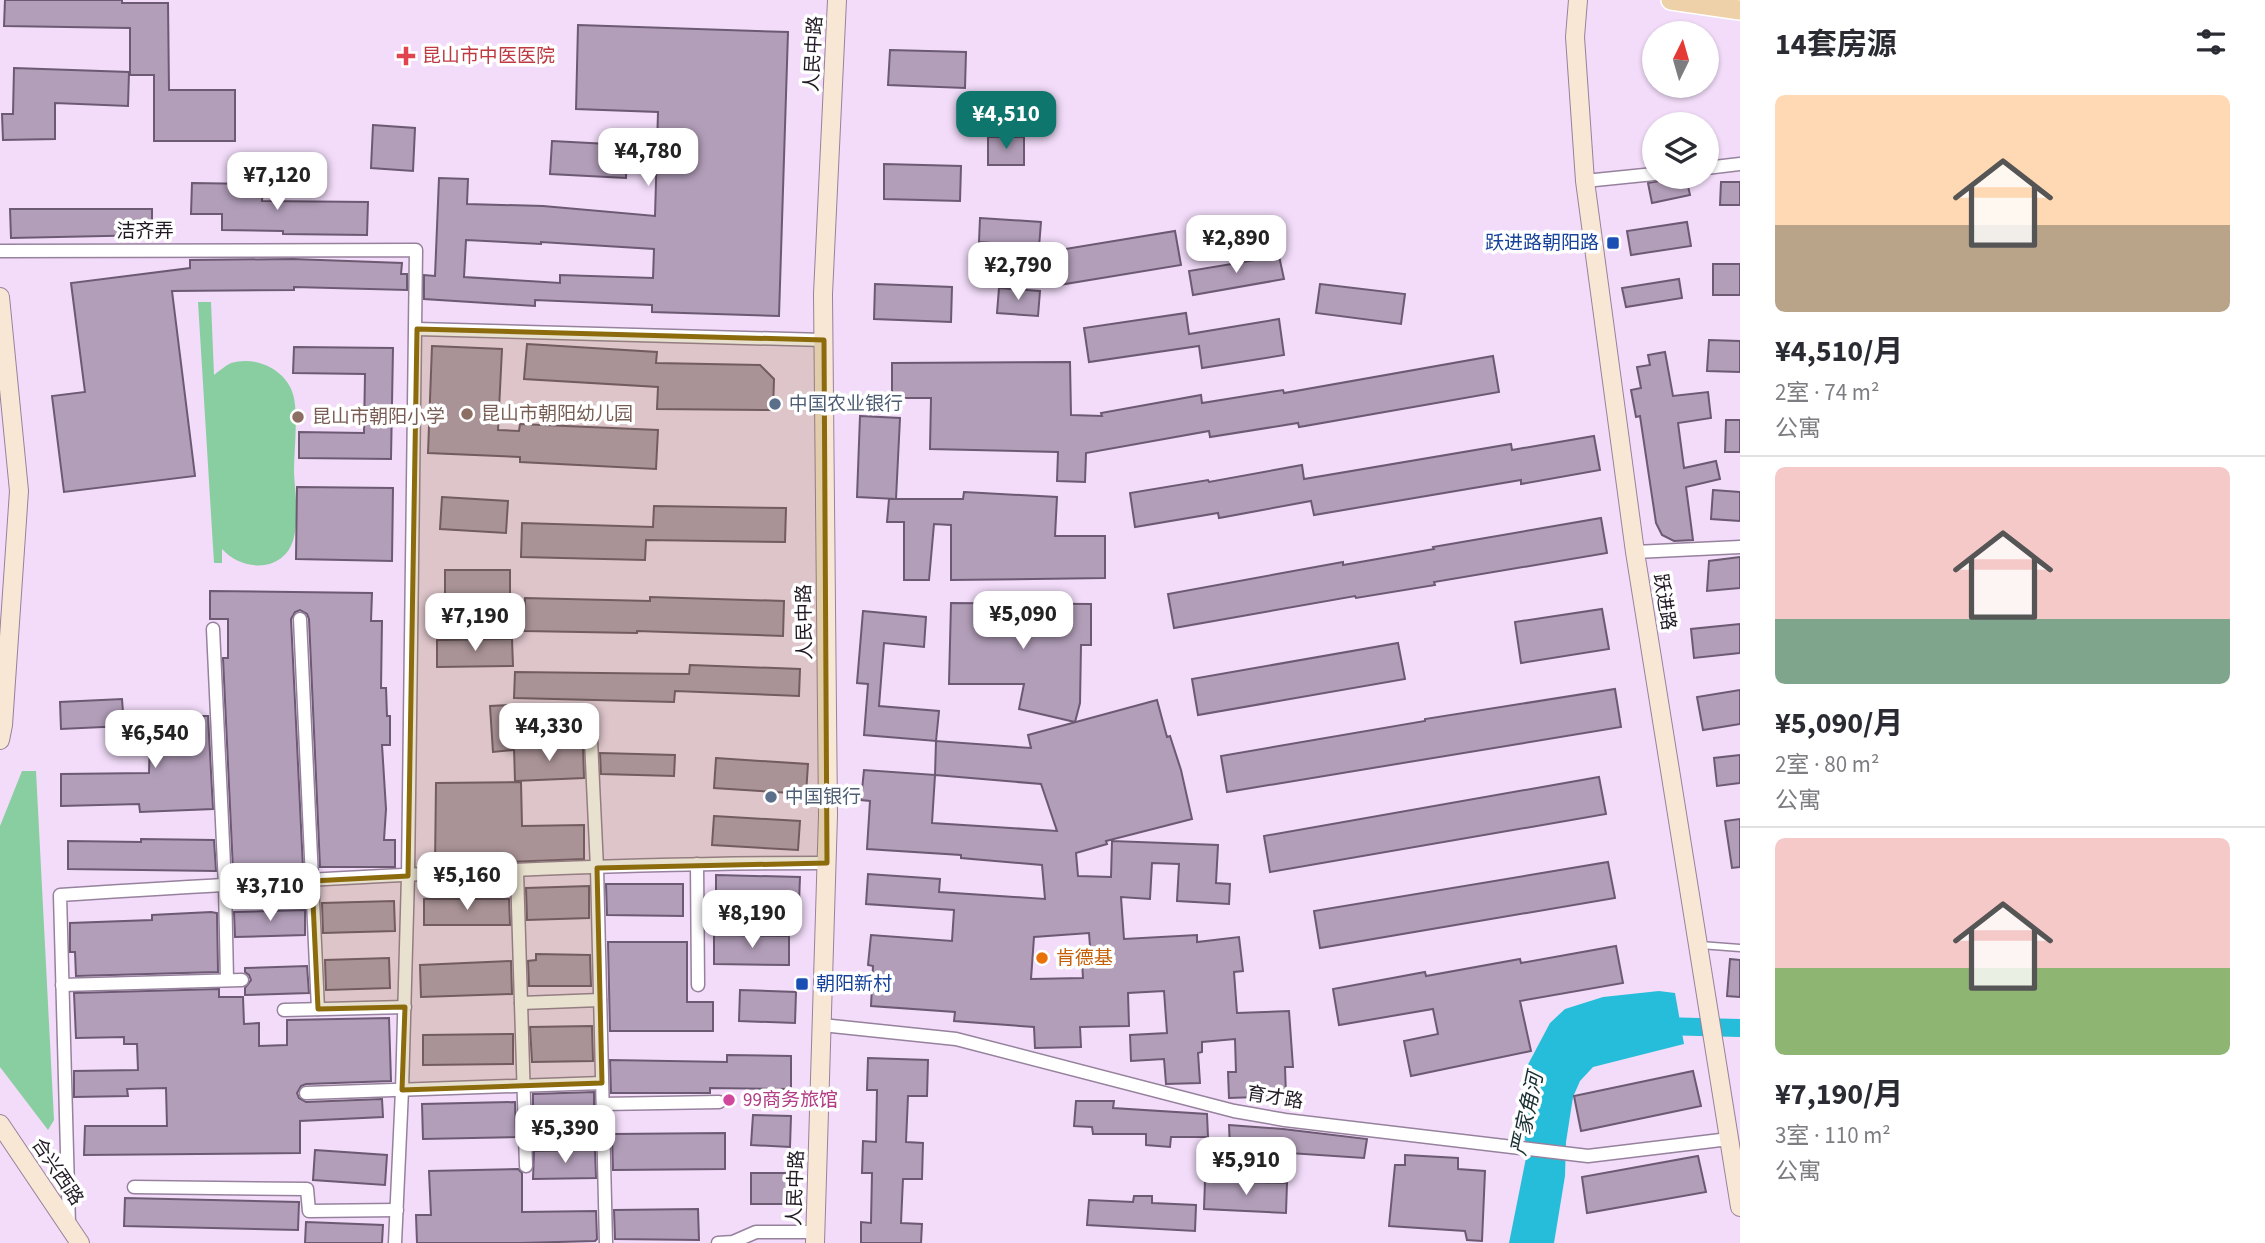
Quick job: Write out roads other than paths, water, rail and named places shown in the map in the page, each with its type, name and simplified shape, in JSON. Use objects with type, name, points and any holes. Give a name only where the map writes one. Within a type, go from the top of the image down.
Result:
[{"type":"main road","points":[[1671,0],[1740,10]]},
{"type":"street","name":"人民中路","points":[[815,1237],[827,863],[823,294],[837,0]]},
{"type":"street","name":"跃进路","points":[[1578,0],[1575,37],[1585,181],[1635,552],[1740,1207]]},
{"type":"street","points":[[1719,166],[1740,164]]},
{"type":"street","points":[[1585,181],[1642,175]]},
{"type":"street","name":"洁齐弄","points":[[0,251],[416,250],[416,329]]},
{"type":"street","points":[[0,297],[19,491],[0,740]]},
{"type":"street","points":[[395,1243],[405,1007],[416,329],[824,340]]},
{"type":"street","points":[[1635,552],[1740,547]]},
{"type":"street","points":[[300,619],[318,1009]]},
{"type":"street","points":[[213,629],[227,980]]},
{"type":"street","points":[[590,719],[597,867],[606,1243]]},
{"type":"street","points":[[69,1227],[60,895],[597,867],[827,863]]},
{"type":"street","points":[[697,864],[698,985]]},
{"type":"street","points":[[517,872],[526,1166]]},
{"type":"street","points":[[62,985],[242,980]]},
{"type":"street","points":[[521,1003],[600,1000]]},
{"type":"street","points":[[284,1010],[405,1007]]},
{"type":"street","name":"育才路","points":[[822,1025],[956,1039],[1259,1115],[1524,1149],[1588,1156],[1729,1139]]},
{"type":"street","points":[[306,1093],[602,1083]]},
{"type":"street","points":[[603,1104],[719,1102]]},
{"type":"street","name":"合兴西路","points":[[0,1124],[80,1243]]},
{"type":"street","points":[[134,1187],[307,1189],[309,1211],[397,1210]]},
{"type":"street","points":[[718,1243],[733,1242],[756,1232],[815,1237]]},
{"type":"lane","points":[[1698,945],[1740,948]]},
{"type":"water","points":[[1659,991],[1675,993],[1684,1044],[1593,1067],[1580,1081],[1573,1097],[1566,1142],[1565,1176],[1554,1243],[1509,1243],[1527,1153],[1521,1112],[1524,1072],[1550,1023],[1565,1009],[1603,997]]},
{"type":"waterway","name":"严家角河","points":[[1660,1026],[1740,1028]]},
{"type":"place","name":"昆山市中医医院","points":[[406,56]]},
{"type":"place","name":"跃进路朝阳路","points":[[1613,243]]},
{"type":"place","name":"中国农业银行","points":[[775,404]]},
{"type":"place","name":"昆山市朝阳幼儿园","points":[[467,414]]},
{"type":"place","name":"昆山市朝阳小学","points":[[298,417]]},
{"type":"place","name":"中国银行","points":[[771,797]]},
{"type":"place","name":"肯德基","points":[[1042,958]]},
{"type":"place","name":"朝阳新村","points":[[802,984]]},
{"type":"place","name":"99商务旅馆","points":[[729,1100]]}]
